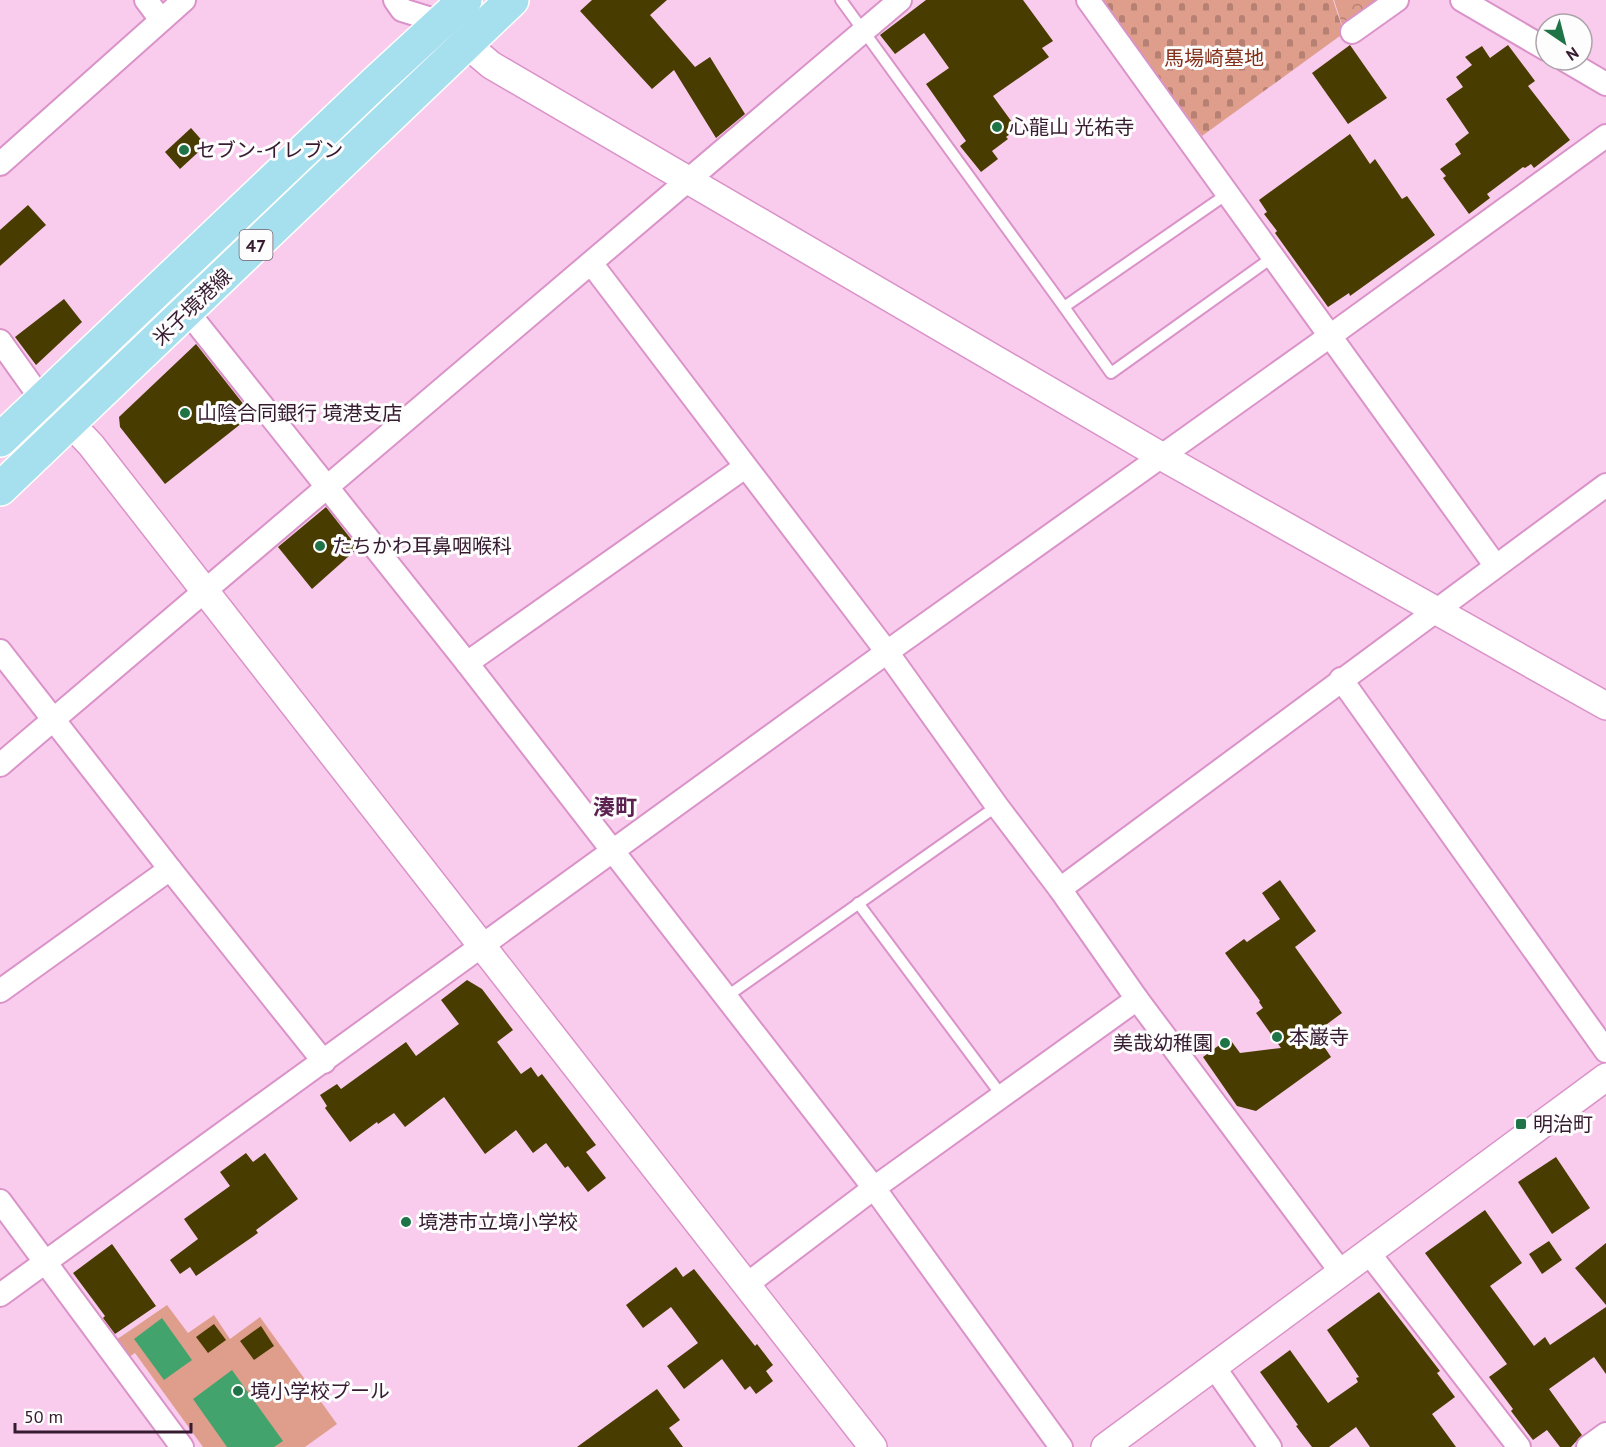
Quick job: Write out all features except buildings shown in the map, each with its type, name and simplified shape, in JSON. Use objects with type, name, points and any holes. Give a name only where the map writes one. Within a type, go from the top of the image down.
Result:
[{"type":"main road","name":"米子境港線","points":[[0,440],[438,11],[465,0]]},
{"type":"main road","name":"米子境港線","points":[[0,489],[512,0]]},
{"type":"street","points":[[146,0],[161,20]]},
{"type":"street","points":[[0,164],[184,0]]},
{"type":"street","points":[[395,0],[402,10],[438,11],[465,45],[491,65],[1161,456],[1606,706]]},
{"type":"street","points":[[0,765],[900,0]]},
{"type":"street","points":[[1088,0],[1495,565]]},
{"type":"street","points":[[1352,32],[1396,0]]},
{"type":"street","points":[[1462,0],[1534,42]]},
{"type":"street","points":[[1586,72],[1606,84]]},
{"type":"street","points":[[0,1295],[887,652],[1606,136]]},
{"type":"street","points":[[591,262],[887,652],[997,806],[1060,889],[1137,999],[1341,1272]]},
{"type":"street","points":[[187,311],[467,663],[874,1188],[1060,1447]]},
{"type":"street","points":[[0,341],[42,400],[70,423],[91,445],[873,1447]]},
{"type":"street","points":[[467,663],[746,467]]},
{"type":"street","points":[[1060,889],[1606,485]]},
{"type":"street","points":[[0,651],[324,1062]]},
{"type":"street","points":[[1341,679],[1606,1051]]},
{"type":"street","points":[[0,991],[170,869]]},
{"type":"street","points":[[746,1285],[874,1188],[1137,999]]},
{"type":"street","points":[[1105,1447],[1606,1077]]},
{"type":"street","points":[[0,1201],[182,1447]]},
{"type":"street","points":[[1368,1251],[1519,1447]]},
{"type":"street","points":[[1214,1367],[1269,1447]]},
{"type":"street","points":[[1588,1447],[1606,1434]]},
{"type":"lane","points":[[841,0],[1111,373],[1273,257]]},
{"type":"lane","points":[[1064,307],[1227,194]]},
{"type":"lane","points":[[726,997],[997,806]]},
{"type":"lane","points":[[858,903],[1002,1096]]},
{"type":"green space","name":"馬場崎墓地","points":[[1102,0],[1333,0],[1344,33],[1202,136]]},
{"type":"green space","points":[[1334,0],[1380,0],[1343,28]]},
{"type":"green space","name":"境小学校プール","points":[[167,1305],[188,1333],[214,1315],[230,1339],[260,1317],[337,1424],[305,1447],[203,1447],[135,1353],[129,1357],[116,1340]]},
{"type":"shaded area","points":[[162,1318],[192,1360],[164,1380],[134,1339]]},
{"type":"shaded area","points":[[232,1370],[283,1441],[274,1447],[227,1447],[193,1399]]},
{"type":"waterway","points":[[189,285],[238,239]]},
{"type":"place","name":"心龍山 光祐寺","points":[[997,127]]},
{"type":"place","name":"セブン-イレブン","points":[[184,150]]},
{"type":"place","name":"山陰合同銀行 境港支店","points":[[185,413]]},
{"type":"place","name":"たちかわ耳鼻咽喉科","points":[[320,546]]},
{"type":"place","name":"本巌寺","points":[[1277,1037]]},
{"type":"place","name":"美哉幼稚園","points":[[1225,1043]]},
{"type":"place","name":"明治町","points":[[1521,1124]]},
{"type":"place","name":"境港市立境小学校","points":[[406,1222]]},
{"type":"place","name":"境小学校プール","points":[[238,1391]]},
{"type":"district","name":"湊町","points":[[615,807]]}]
